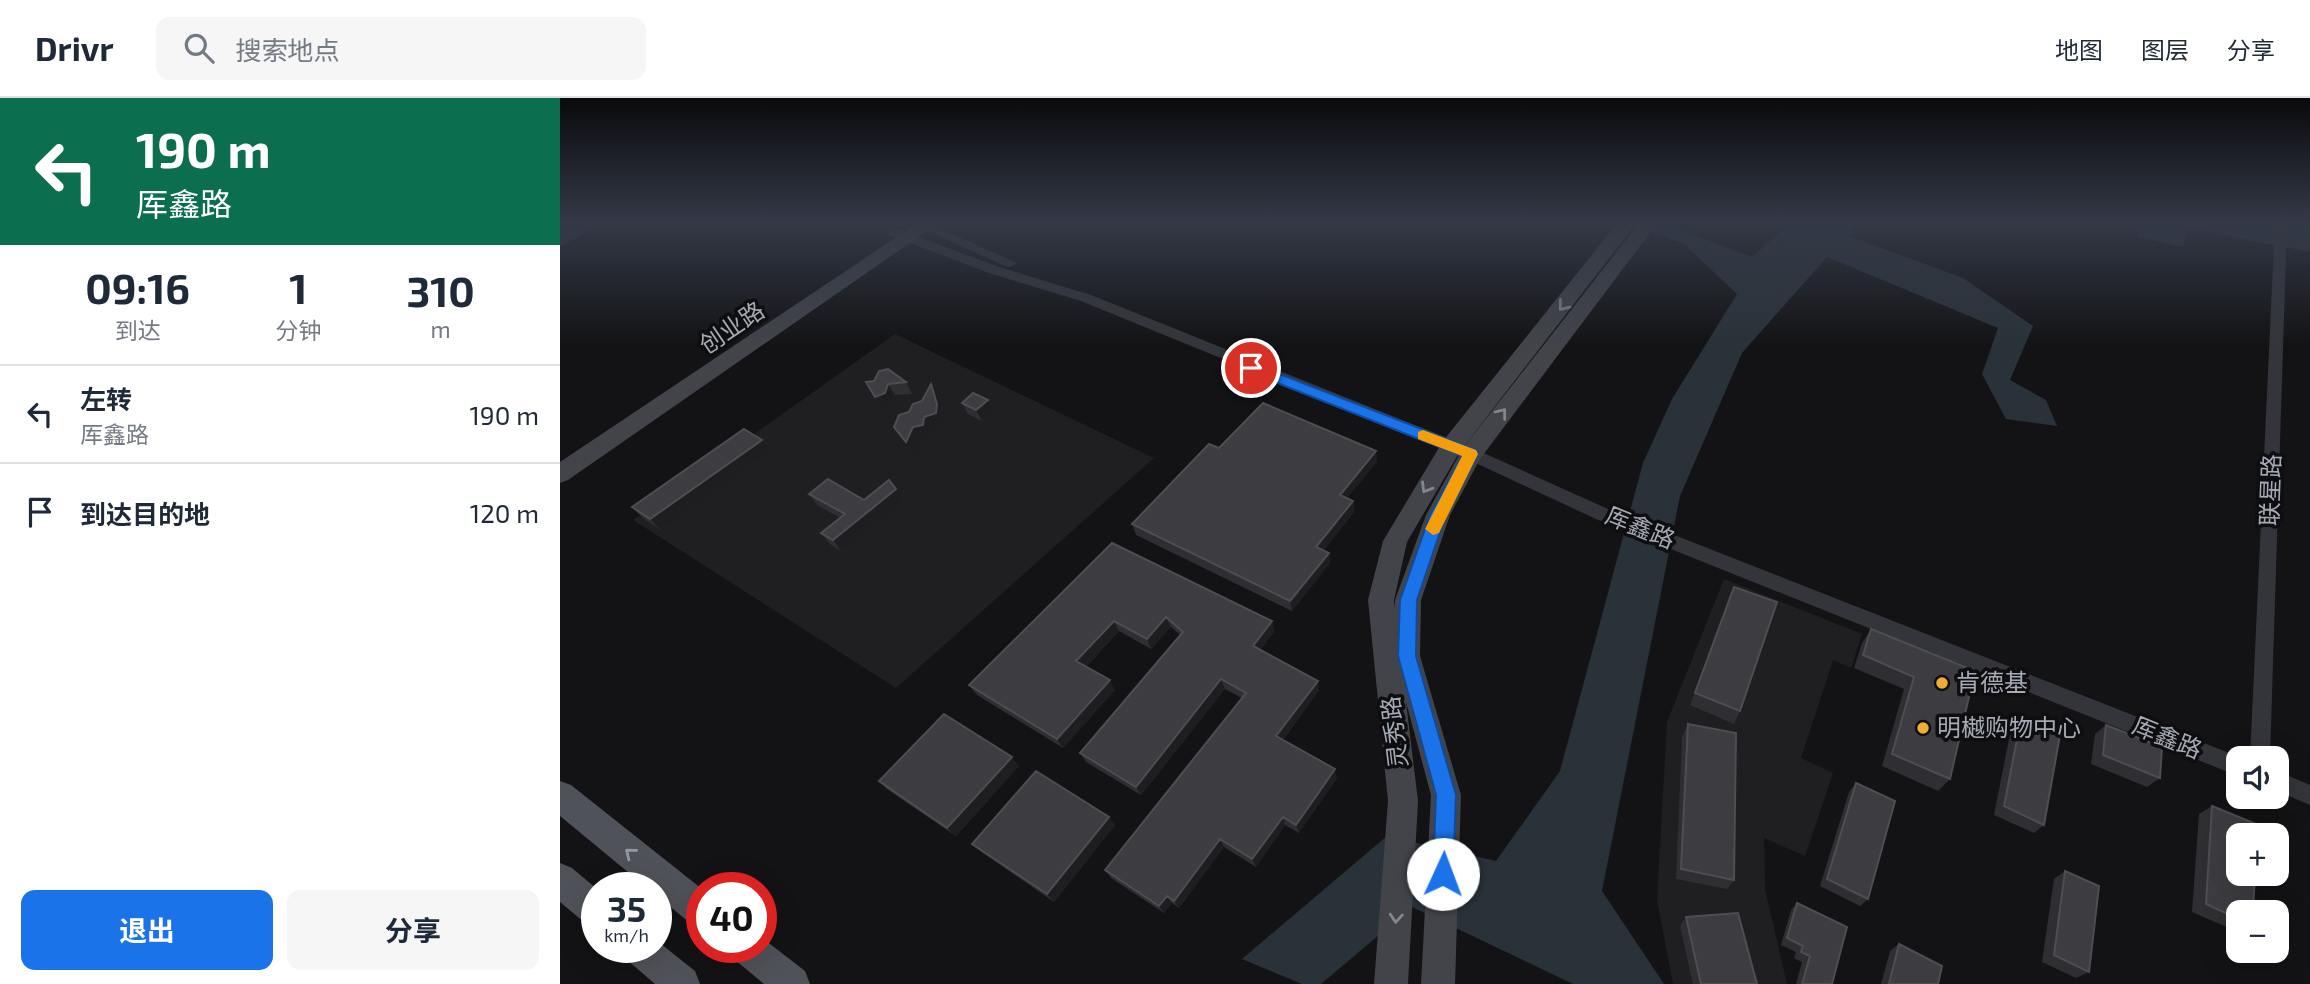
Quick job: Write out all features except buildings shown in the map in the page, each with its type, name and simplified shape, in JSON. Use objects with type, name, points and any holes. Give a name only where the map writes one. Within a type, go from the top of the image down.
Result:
[{"type":"main road","points":[[560,796],[686,898]]},
{"type":"main road","points":[[560,880],[581,898]]},
{"type":"main road","points":[[657,963],[681,984]]},
{"type":"main road","points":[[766,963],[792,984]]},
{"type":"street","name":"创业路","points":[[560,457],[858,263]]},
{"type":"street","name":"创业路","points":[[560,474],[862,263]]},
{"type":"street","name":"厍鑫路","points":[[984,263],[1007,275],[1086,298],[1461,450],[1602,514],[2226,761]]},
{"type":"street","name":"厍鑫路","points":[[1007,263],[1034,274],[1045,285]]},
{"type":"street","name":"灵秀路","points":[[1392,981],[1403,801],[1381,600],[1395,541],[1461,450],[1607,263]]},
{"type":"street","name":"联星路","points":[[2261,746],[2281,263]]},
{"type":"street","name":"灵秀路","points":[[1439,982],[1446,795],[1407,656],[1408,600],[1461,450]]},
{"type":"street","points":[[2289,786],[2310,795]]},
{"type":"shaded area","points":[[1705,263],[1821,263],[1742,353],[1680,496],[1602,891],[1664,984],[1573,984],[1412,907],[1321,984],[1302,984],[1242,959],[1387,836],[1496,861],[1560,771],[1643,463],[1672,399],[1737,294]]},
{"type":"shaded area","points":[[1842,263],[1923,263],[1963,278],[2033,326],[2010,380],[2046,400],[2057,426],[2006,419],[1982,374],[1998,328]]},
{"type":"shaded area","points":[[895,334],[1154,458],[896,688],[633,520]]},
{"type":"shaded area","points":[[1724,579],[1862,634],[1851,668],[1833,660],[1801,758],[1833,773],[1805,856],[1764,838],[1765,889],[1787,984],[1673,984],[1657,900],[1667,722]]},
{"type":"slow traffic","points":[[1423,436],[1471,454],[1433,529]]},
{"type":"place","name":"肯德基","points":[[1942,683]]},
{"type":"place","name":"明樾购物中心","points":[[1923,728]]},
{"type":"route","points":[[1251,368],[1471,454],[1438,515],[1408,600],[1407,656],[1446,795],[1443,874]]}]
